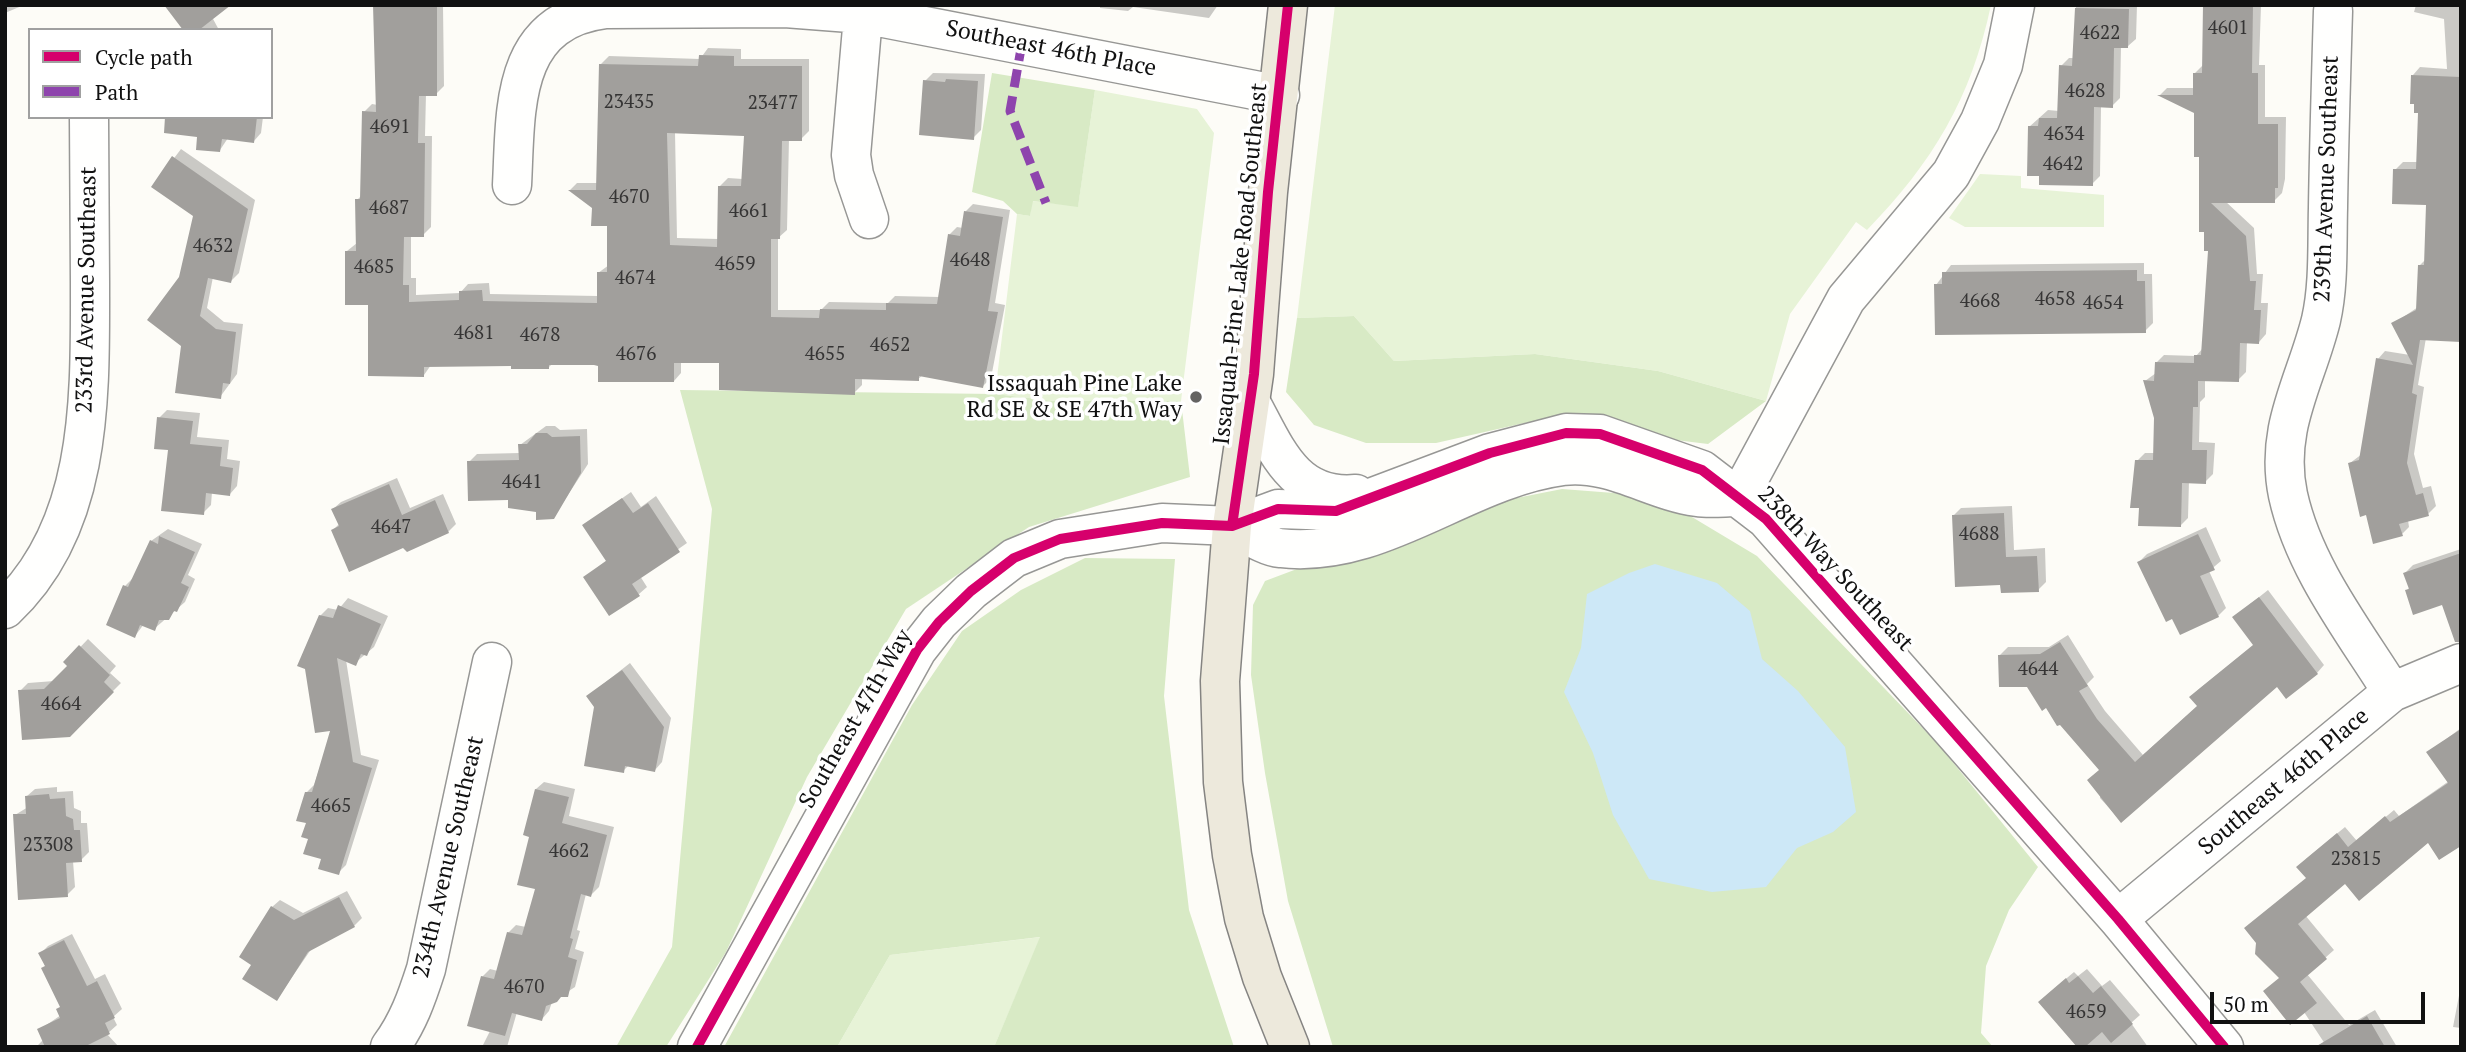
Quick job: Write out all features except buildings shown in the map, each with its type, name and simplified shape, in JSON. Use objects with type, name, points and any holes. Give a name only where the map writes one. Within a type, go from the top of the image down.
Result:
[{"type":"main road","name":"Issaquah-Pine Lake Road Southeast","points":[[1288,5],[1251,403],[1232,526],[1220,681],[1223,782],[1244,918],[1262,977],[1290,1047]]},
{"type":"street","points":[[1739,497],[1846,299],[1951,174],[1980,121],[2003,65],[2015,5]]},
{"type":"street","name":"Southeast 46th Place","points":[[512,185],[516,103],[520,81],[538,44],[563,23],[586,12],[606,9],[864,10],[1280,95]]},
{"type":"street","points":[[864,10],[852,155],[854,175],[869,219]]},
{"type":"street","name":"239th Avenue Southeast","points":[[2333,11],[2326,269],[2321,320],[2291,405],[2285,449],[2288,493],[2299,533],[2320,576],[2392,692]]},
{"type":"street","name":"233rd Avenue Southeast","points":[[5,609],[42,568],[67,516],[79,470],[90,365],[89,119]]},
{"type":"street","name":"238th Way Southeast","points":[[1251,403],[1292,473],[1314,489],[1343,495],[1400,489]]},
{"type":"street","name":"238th Way Southeast","points":[[1232,526],[1278,509],[1336,512],[1490,453],[1566,433],[1600,434],[1702,470],[1766,519],[1800,556],[2118,919],[2224,1047]]},
{"type":"street","name":"238th Way Southeast","points":[[1232,526],[1278,548],[1335,548],[1368,539],[1492,485],[1563,466],[1598,467],[1696,497],[1739,497]]},
{"type":"street","name":"Southeast 47th Way","points":[[697,1047],[917,650],[939,622],[971,591],[1014,558],[1060,539],[1162,523],[1232,526]]},
{"type":"street","name":"234th Avenue Southeast","points":[[390,1047],[401,1032],[415,1002],[426,969],[492,662]]},
{"type":"street","name":"Southeast 46th Place","points":[[2118,919],[2392,692],[2461,663]]},
{"type":"green space","points":[[1335,5],[1991,5],[1983,39],[1960,100],[1930,154],[1867,230],[1856,222],[1790,314],[1766,401],[1658,371],[1535,354],[1394,361],[1354,316],[1297,318]]},
{"type":"green space","points":[[992,73],[1095,90],[1078,207],[1033,201],[1030,216],[1017,214],[1003,201],[972,192]]},
{"type":"green space","points":[[1095,90],[1197,109],[1214,133],[1181,401],[1054,401],[995,394],[1017,214],[1030,216],[1032,201],[1078,206]]},
{"type":"green space","points":[[1980,174],[2021,176],[2021,188],[2104,195],[2104,227],[1965,227],[1949,218]]},
{"type":"green space","points":[[1354,316],[1394,361],[1535,354],[1658,371],[1766,401],[1708,444],[1529,422],[1436,443],[1366,443],[1314,425],[1286,392],[1297,318]]},
{"type":"green space","points":[[680,390],[995,394],[1054,401],[1181,401],[1190,477],[1029,527],[906,609],[807,777],[726,952],[666,1047],[616,1047],[672,947],[712,509]]},
{"type":"green space","points":[[1562,489],[1614,493],[1672,505],[1757,556],[1938,744],[2038,867],[2009,910],[1986,966],[1981,1033],[1993,1047],[1333,1047],[1288,901],[1251,675],[1253,605],[1265,581],[1451,511]]},
{"type":"green space","points":[[1085,558],[1175,559],[1164,696],[1189,910],[1234,1047],[994,1047],[1040,937],[890,955],[837,1047],[724,1047],[912,705],[962,631],[1021,590]]},
{"type":"green space","points":[[1041,937],[994,1047],[837,1047],[890,955]]},
{"type":"water","points":[[1655,564],[1717,583],[1750,611],[1762,659],[1798,691],[1845,747],[1856,812],[1833,832],[1797,848],[1766,887],[1712,892],[1649,879],[1613,815],[1593,753],[1564,692],[1581,648],[1587,594],[1629,573]]},
{"type":"marked path","points":[[1022,43],[1010,111],[1046,203]]},
{"type":"cycle path","points":[[1232,526],[1254,374],[1268,192],[1288,5]]},
{"type":"cycle path","points":[[697,1047],[917,650],[939,622],[971,591],[1014,558],[1060,539],[1162,523],[1232,526],[1278,509],[1336,511],[1490,453],[1566,433],[1600,434],[1702,470],[1766,519],[2118,919],[2224,1047]]},
{"type":"place","name":"Issaquah Pine Lake Rd SE & SE 47th Way","points":[[1196,397]]}]
